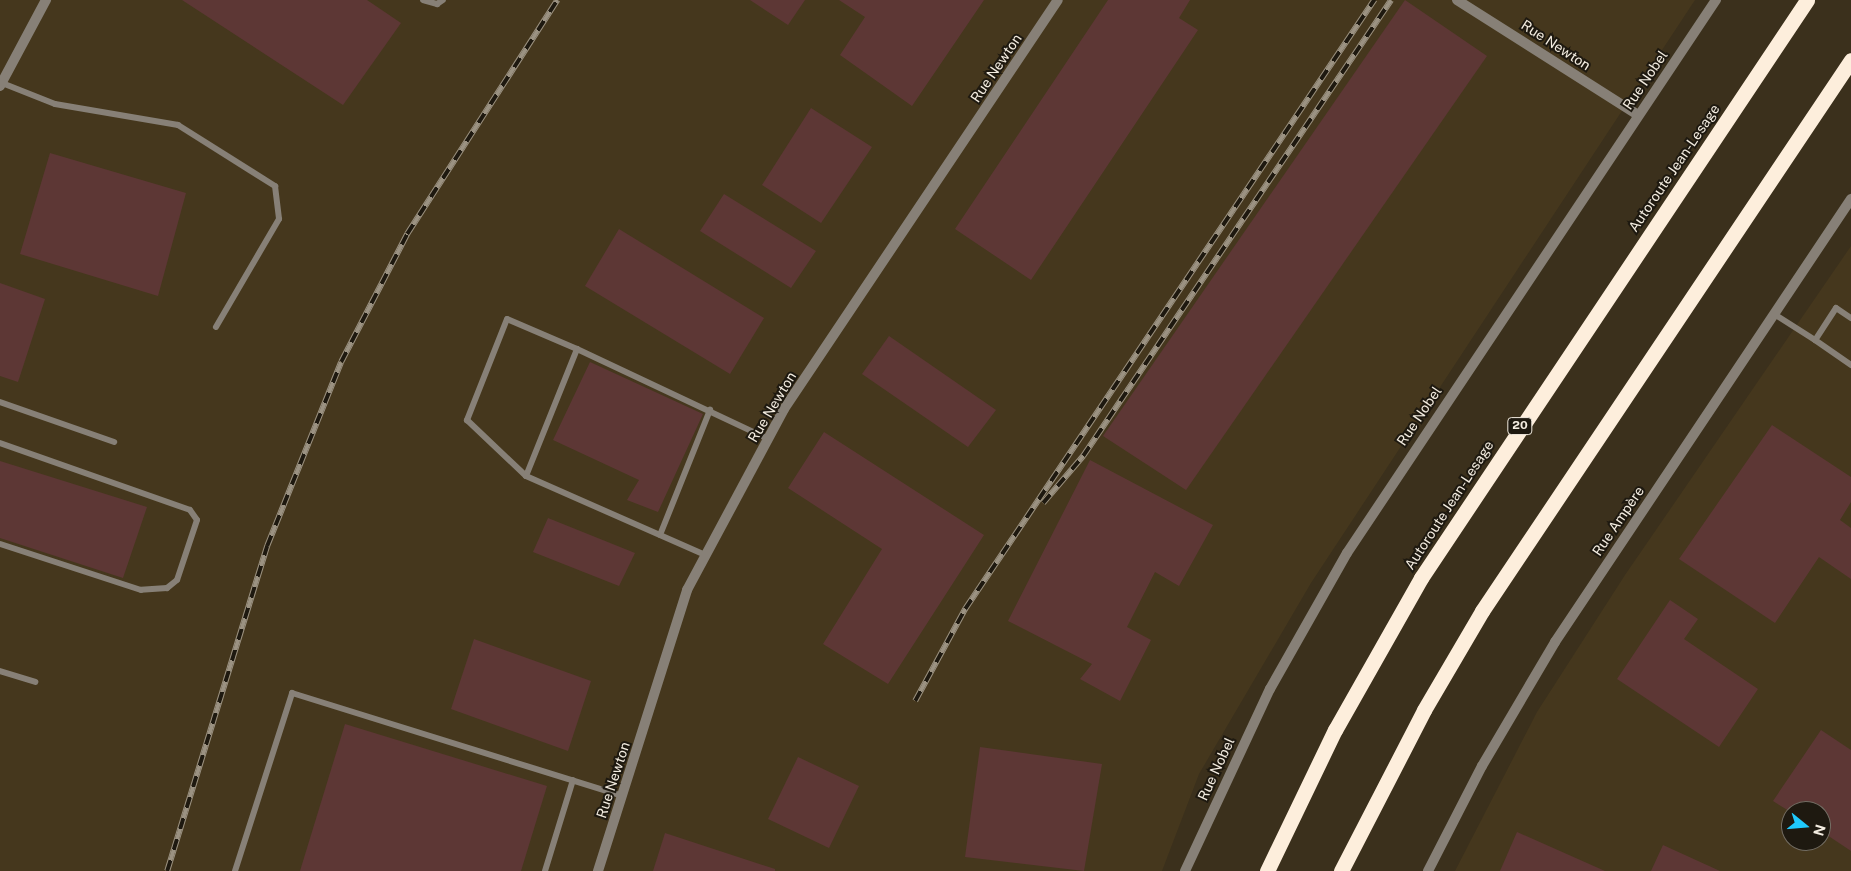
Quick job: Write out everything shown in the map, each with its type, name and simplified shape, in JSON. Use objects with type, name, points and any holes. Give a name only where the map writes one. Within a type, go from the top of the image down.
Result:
[{"type":"highway","name":"Autoroute Jean-Lesage","points":[[1267,871],[1335,730],[1421,578],[1807,0]]},
{"type":"highway","points":[[1341,871],[1424,710],[1482,611],[1851,60]]},
{"type":"street","points":[[1,84],[46,0]]},
{"type":"street","name":"Rue Newton","points":[[598,871],[687,590],[784,409],[1058,0]]},
{"type":"street","name":"Rue Newton","points":[[1457,0],[1638,115]]},
{"type":"street","name":"Rue Nobel","points":[[1185,871],[1250,729],[1324,590],[1418,442],[1716,0]]},
{"type":"street","name":"Rue Ampère","points":[[1428,871],[1495,742],[1551,649],[1851,199]]},
{"type":"lane","points":[[423,0],[437,4],[443,0]]},
{"type":"lane","points":[[1,84],[55,104],[178,125],[275,186],[279,219],[216,327]]},
{"type":"lane","points":[[1815,340],[1836,308],[1851,318]]},
{"type":"lane","points":[[1774,314],[1851,364]]},
{"type":"lane","points":[[706,555],[526,476],[467,420],[507,318],[710,410],[768,439]]},
{"type":"lane","points":[[526,476],[577,349]]},
{"type":"lane","points":[[0,402],[114,442]]},
{"type":"lane","points":[[660,535],[710,410]]},
{"type":"lane","points":[[0,443],[190,510],[197,520],[177,580],[167,588],[141,590],[0,544]]},
{"type":"lane","points":[[0,670],[35,682]]},
{"type":"lane","points":[[236,871],[292,693],[622,796]]},
{"type":"lane","points":[[546,871],[573,780]]},
{"type":"shaded area","points":[[0,0],[1695,0],[1311,583],[1199,774],[1162,871],[0,871]]},
{"type":"shaded area","points":[[1851,246],[1851,871],[1455,871],[1537,712],[1625,575]]},
{"type":"building","points":[[182,0],[367,0],[401,23],[343,105]]},
{"type":"building","points":[[750,0],[805,0],[788,25]]},
{"type":"building","points":[[839,0],[984,0],[912,106],[840,55],[865,17]]},
{"type":"building","points":[[1108,0],[1190,0],[1179,18],[1198,30],[1031,280],[955,229]]},
{"type":"building","points":[[1405,0],[1487,56],[1186,490],[1103,436]]},
{"type":"building","points":[[811,108],[872,147],[821,223],[762,185]]},
{"type":"building","points":[[50,153],[186,193],[158,296],[20,254]]},
{"type":"building","points":[[724,194],[816,251],[791,288],[700,231]]},
{"type":"building","points":[[619,229],[764,318],[730,374],[585,286]]},
{"type":"building","points":[[0,283],[45,299],[18,382],[0,376]]},
{"type":"building","points":[[889,336],[996,410],[968,447],[862,374]]},
{"type":"building","points":[[590,362],[703,414],[658,512],[627,500],[639,480],[553,440]]},
{"type":"building","points":[[1772,425],[1851,477],[1851,502],[1840,520],[1851,528],[1851,579],[1819,557],[1775,623],[1679,559]]},
{"type":"building","points":[[824,432],[984,535],[888,684],[823,644],[882,549],[788,488]]},
{"type":"building","points":[[1090,460],[1213,525],[1179,586],[1155,572],[1127,627],[1151,640],[1120,701],[1080,679],[1092,664],[1008,621]]},
{"type":"building","points":[[0,461],[147,507],[123,578],[0,538]]},
{"type":"building","points":[[548,518],[635,553],[619,586],[533,552]]},
{"type":"building","points":[[1670,600],[1698,619],[1684,639],[1758,689],[1719,747],[1617,679]]},
{"type":"building","points":[[474,639],[591,681],[568,751],[451,709]]},
{"type":"building","points":[[345,724],[547,786],[521,871],[300,871]]},
{"type":"building","points":[[1821,730],[1851,750],[1851,851],[1831,838],[1831,801],[1781,801],[1781,806],[1773,801]]},
{"type":"building","points":[[980,747],[1102,764],[1084,871],[965,857]]},
{"type":"building","points":[[798,757],[859,786],[829,848],[768,819]]},
{"type":"building","points":[[1517,832],[1605,871],[1500,871]]},
{"type":"building","points":[[665,833],[775,869],[775,871],[653,871]]},
{"type":"building","points":[[1663,845],[1720,871],[1651,871]]},
{"type":"railway","points":[[167,871],[267,546],[341,362],[407,234],[557,0]]},
{"type":"railway","points":[[915,701],[965,609],[1374,0]]},
{"type":"railway","points":[[1043,503],[1083,456],[1391,0]]}]
